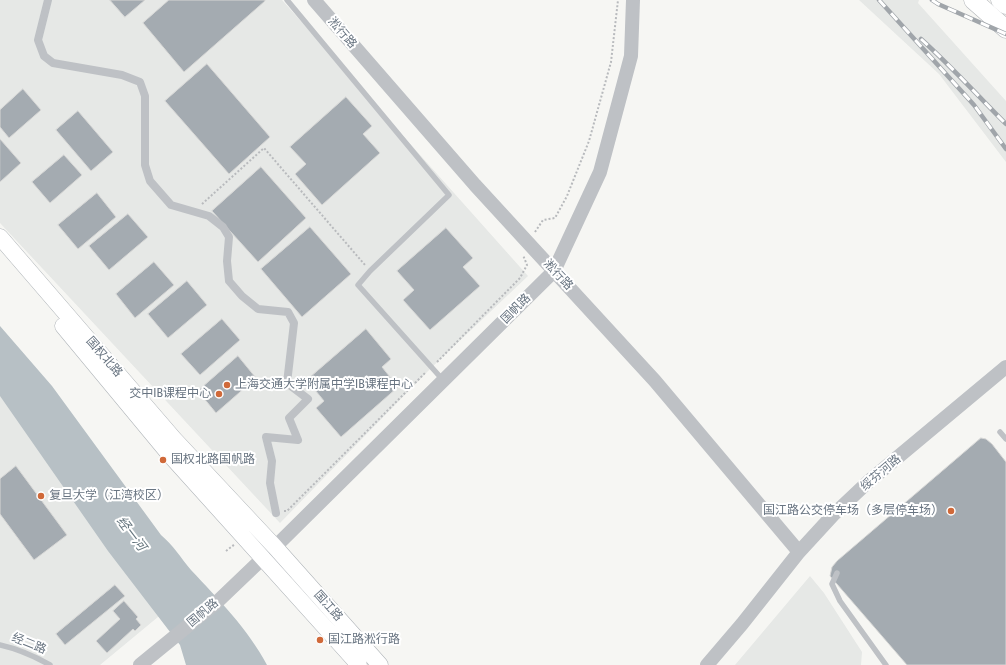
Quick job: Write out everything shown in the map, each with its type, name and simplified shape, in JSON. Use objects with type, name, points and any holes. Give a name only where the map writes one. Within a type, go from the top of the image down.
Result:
[{"type":"main road","points":[[973,0],[1006,29]]},
{"type":"main road","points":[[1000,0],[1006,5]]},
{"type":"main road","name":"国权北路","points":[[0,237],[174,439],[275,547]]},
{"type":"main road","name":"国权北路","points":[[0,252],[169,454],[263,558]]},
{"type":"main road","name":"国江路","points":[[275,547],[380,665]]},
{"type":"main road","name":"国江路","points":[[263,558],[359,665]]},
{"type":"street","points":[[48,0],[38,40],[44,56],[53,63],[122,75],[140,82],[144,96],[145,165],[150,181],[171,205],[209,216],[223,228],[229,237],[227,261],[229,281],[242,296],[258,309],[288,312],[294,323],[288,383],[308,399],[289,418],[298,440],[266,437],[272,461],[270,482],[276,512]]},
{"type":"street","name":"淞行路","points":[[314,0],[475,186],[655,381],[799,552]]},
{"type":"street","name":"国帆路","points":[[275,547],[554,271],[600,172],[631,56],[633,0]]},
{"type":"street","name":"绥芬河路","points":[[707,665],[742,624],[799,552],[833,515],[868,482],[1006,367]]},
{"type":"street","name":"国帆路","points":[[140,665],[217,602],[263,558]]},
{"type":"lane","points":[[287,0],[449,195],[370,271],[358,285],[443,381]]},
{"type":"lane","points":[[1000,432],[1006,439]]},
{"type":"lane","points":[[837,573],[832,584],[840,601],[886,665]]},
{"type":"lane","name":"经二路","points":[[0,645],[20,651],[50,665]]},
{"type":"path","points":[[276,512],[287,511],[520,278],[527,265],[523,255],[527,242],[543,220],[555,218],[567,196],[589,141],[611,62],[618,0]]},
{"type":"path","points":[[193,212],[264,148],[370,271]]},
{"type":"path","points":[[226,551],[243,537]]},
{"type":"shaded area","points":[[0,0],[282,0],[528,276],[431,368],[280,523],[0,223]]},
{"type":"shaded area","points":[[859,0],[919,0],[918,3],[1006,101],[1006,162],[939,74]]},
{"type":"shaded area","name":"复旦大学（江湾校区）","points":[[0,380],[164,612],[100,665],[0,665]]},
{"type":"shaded area","points":[[810,576],[824,593],[862,652],[861,665],[735,665]]},
{"type":"water","name":"经一河","points":[[0,326],[52,386],[161,535],[242,627],[267,665],[186,665],[180,645],[108,551],[0,396]]},
{"type":"building","points":[[110,0],[145,0],[125,17]]},
{"type":"building","points":[[169,0],[265,1],[184,72],[143,23]]},
{"type":"building","points":[[207,64],[270,137],[229,174],[165,101]]},
{"type":"building","points":[[23,89],[41,110],[9,138],[0,127],[0,110]]},
{"type":"building","points":[[346,97],[372,126],[363,134],[380,153],[322,205],[295,174],[306,164],[290,147]]},
{"type":"building","points":[[78,111],[113,152],[91,171],[56,130]]},
{"type":"building","points":[[0,139],[21,163],[0,182]]},
{"type":"building","points":[[64,155],[82,175],[50,203],[32,182]]},
{"type":"building","points":[[261,167],[306,218],[258,262],[212,211]]},
{"type":"building","points":[[97,193],[116,217],[78,249],[58,225]]},
{"type":"building","points":[[128,214],[148,237],[109,270],[89,246]]},
{"type":"building","points":[[310,227],[351,274],[302,317],[261,269]]},
{"type":"building","points":[[446,228],[473,258],[463,267],[480,286],[430,330],[403,300],[414,290],[397,271]]},
{"type":"building","points":[[154,262],[174,285],[135,318],[116,294]]},
{"type":"building","points":[[187,281],[207,305],[168,338],[148,314]]},
{"type":"building","points":[[222,319],[240,340],[200,375],[181,354]]},
{"type":"building","points":[[366,329],[391,359],[382,367],[398,387],[341,437],[316,408],[324,401],[307,380]]},
{"type":"building","name":"上海交通大学附属中学IB课程中心","points":[[238,356],[256,378],[216,413],[198,391]]},
{"type":"building","name":"国江路公交停车场（多层停车场）","points":[[981,438],[986,439],[992,444],[1006,462],[1006,665],[907,665],[830,576],[832,567],[837,561]]},
{"type":"building","points":[[16,466],[67,535],[34,560],[0,514],[0,479]]},
{"type":"building","points":[[115,585],[125,596],[65,645],[56,634]]},
{"type":"building","points":[[124,601],[138,617],[136,619],[141,625],[135,631],[133,629],[107,653],[96,641],[120,619],[113,611]]},
{"type":"railway","points":[[879,0],[974,105],[1006,149]]},
{"type":"railway","points":[[932,0],[1006,34]]},
{"type":"railway","points":[[921,39],[954,70],[1006,124]]},
{"type":"place","name":"上海交通大学附属中学IB课程中心","points":[[227,385]]},
{"type":"place","name":"交中IB课程中心","points":[[219,394]]},
{"type":"place","name":"国权北路国帆路","points":[[163,460]]},
{"type":"place","name":"复旦大学（江湾校区）","points":[[41,496]]},
{"type":"place","name":"国江路公交停车场（多层停车场）","points":[[951,511]]},
{"type":"place","name":"国江路淞行路","points":[[320,640]]}]
